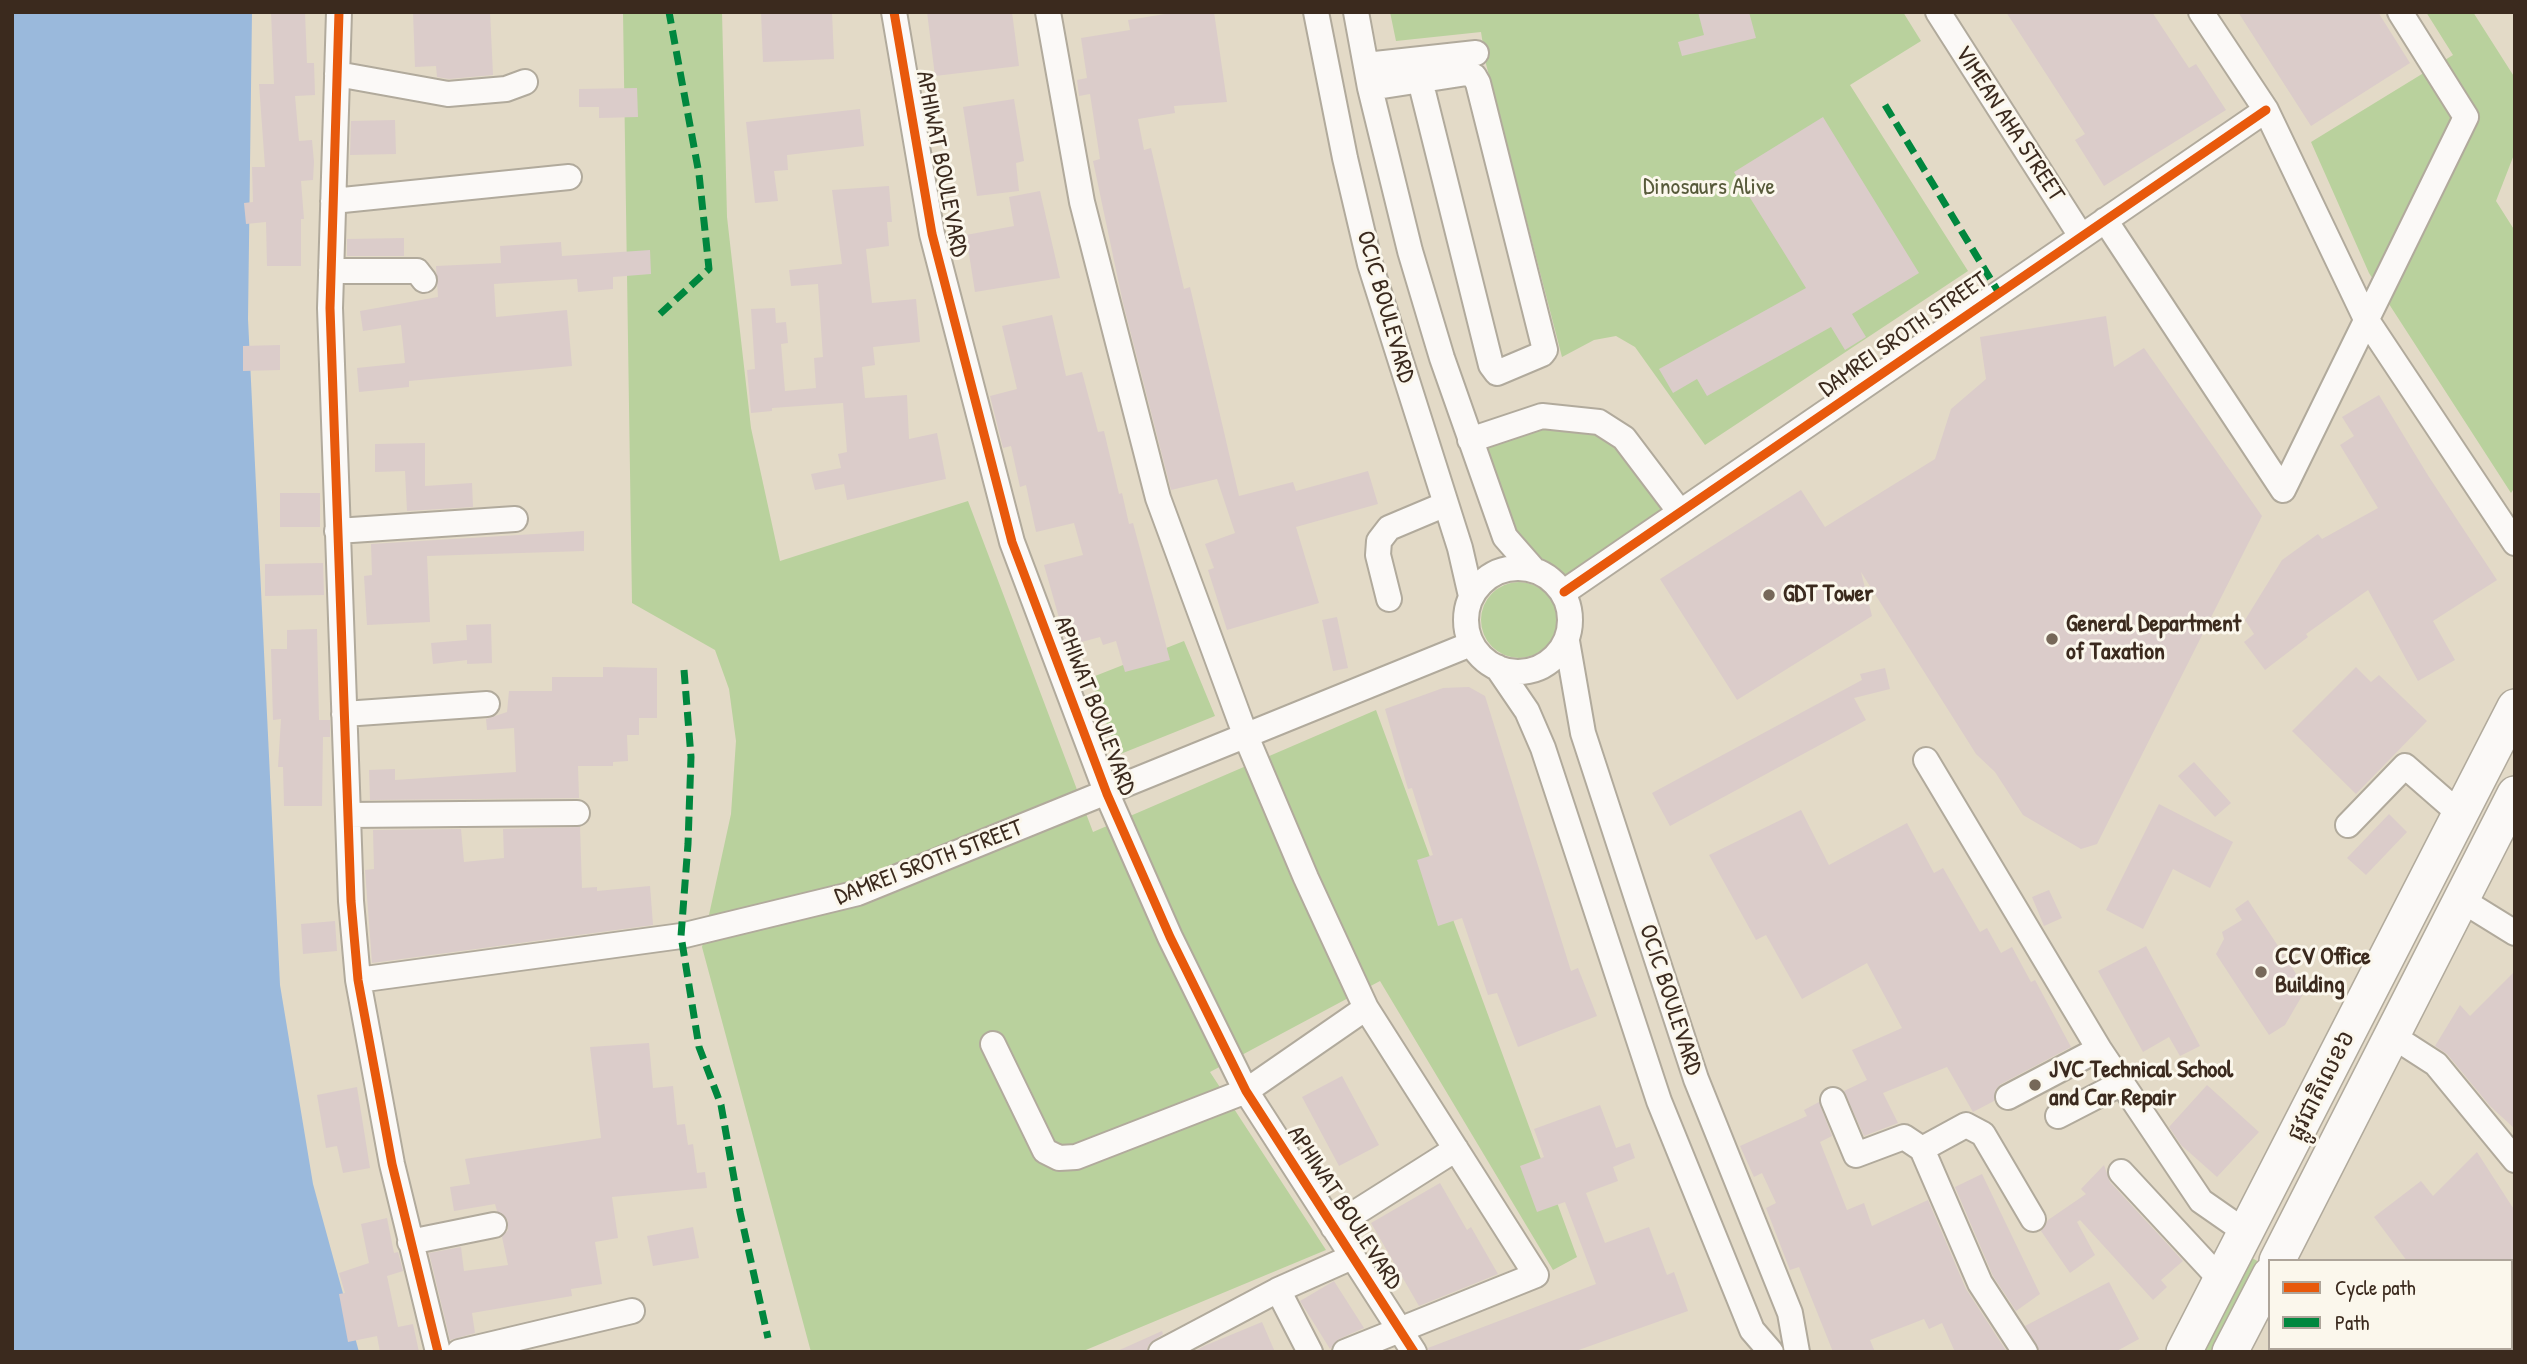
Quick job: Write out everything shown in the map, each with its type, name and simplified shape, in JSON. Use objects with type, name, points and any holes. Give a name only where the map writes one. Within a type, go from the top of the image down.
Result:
[{"type":"highway","name":"ផ្លូវជាតិលេខ៦","points":[[2184,1352],[2248,1233],[2515,707]]},
{"type":"highway","name":"ផ្លូវជាតិលេខ៦","points":[[2279,1259],[2515,794]]},
{"type":"highway","name":"ផ្លូវជាតិលេខ៦","points":[[2230,1352],[2268,1279]]},
{"type":"street","points":[[339,12],[331,271],[344,714],[358,980],[410,1242],[438,1352]]},
{"type":"street","name":"APHIWAT BOULEVARD","points":[[894,12],[932,234],[1012,542],[1107,794],[1170,937],[1246,1091],[1414,1352]]},
{"type":"street","points":[[1048,12],[1082,202],[1158,498],[1245,734],[1306,878],[1366,1008],[1536,1275],[1345,1352]]},
{"type":"street","name":"OCIC BOULEVARD","points":[[1316,12],[1345,158],[1370,264],[1447,504],[1471,596]]},
{"type":"street","name":"OCIC BOULEVARD","points":[[1356,12],[1368,76],[1410,251],[1470,440],[1505,537],[1533,569]]},
{"type":"street","name":"VIMEAN AHA STREET","points":[[1938,12],[2081,236]]},
{"type":"street","points":[[2201,12],[2266,110],[2365,319],[2515,543]]},
{"type":"street","points":[[2105,219],[2283,490],[2466,117],[2400,12]]},
{"type":"street","points":[[1368,76],[1476,53]]},
{"type":"street","points":[[1368,76],[1420,80],[1467,73],[1475,76],[1545,350],[1497,373],[1491,365],[1420,80]]},
{"type":"street","points":[[337,74],[448,94],[506,89],[525,82]]},
{"type":"street","name":"DAMREI SROTH STREET","points":[[1564,592],[2266,110]]},
{"type":"street","points":[[333,201],[569,177]]},
{"type":"street","points":[[331,271],[417,271],[424,280]]},
{"type":"street","points":[[1470,440],[1542,416],[1599,422],[1624,438],[1680,512]]},
{"type":"street","points":[[1389,599],[1377,555],[1379,541],[1389,528],[1447,504]]},
{"type":"street","points":[[338,531],[515,519]]},
{"type":"street","points":[[1515,567],[1533,569],[1550,578],[1564,592],[1570,608],[1571,625],[1567,641],[1555,658],[1537,669],[1517,672],[1497,667],[1478,653],[1472,643],[1466,612],[1471,596],[1482,582],[1497,572],[1515,567]]},
{"type":"street","name":"OCIC BOULEVARD","points":[[1567,641],[1583,733],[1696,1079],[1790,1313],[1797,1352]]},
{"type":"street","name":"DAMREI SROTH STREET","points":[[358,980],[681,936],[766,918],[858,893],[1107,794],[1245,734],[1472,643]]},
{"type":"street","name":"OCIC BOULEVARD","points":[[1497,667],[1527,711],[1544,748],[1659,1101],[1752,1330],[1771,1352]]},
{"type":"street","points":[[344,714],[487,704]]},
{"type":"street","points":[[1926,760],[2099,1049],[2201,1201],[2248,1233]]},
{"type":"street","points":[[2348,825],[2405,766],[2460,814]]},
{"type":"street","points":[[348,815],[577,813]]},
{"type":"street","points":[[2460,899],[2515,933]]},
{"type":"street","points":[[993,1045],[1045,1151],[1059,1158],[1076,1157],[1246,1091],[1366,1008]]},
{"type":"street","points":[[2391,1035],[2436,1064],[2515,1160]]},
{"type":"street","points":[[2008,1097],[2099,1049]]},
{"type":"street","points":[[2058,1115],[2122,1083]]},
{"type":"street","points":[[1833,1100],[1856,1155],[1904,1137],[1922,1149],[1980,1283],[2025,1352]]},
{"type":"street","points":[[1922,1149],[1966,1125],[1983,1134],[2033,1219]]},
{"type":"street","points":[[1334,1227],[1456,1149]]},
{"type":"street","points":[[2121,1172],[2222,1281]]},
{"type":"street","points":[[410,1242],[494,1225]]},
{"type":"street","points":[[1161,1352],[1278,1290],[1352,1257]]},
{"type":"street","points":[[1278,1290],[1310,1352]]},
{"type":"street","points":[[459,1352],[632,1311]]},
{"type":"green space","points":[[623,12],[722,12],[727,217],[751,428],[780,561],[968,501],[1093,832],[1376,710],[1577,1257],[1553,1270],[1380,981],[1210,1072],[1326,1250],[1081,1352],[811,1352],[702,947],[731,814],[736,741],[729,689],[715,650],[632,603]]},
{"type":"green space","name":"Dinosaurs Alive","points":[[1390,12],[1903,12],[1921,41],[1850,85],[1968,271],[1705,445],[1635,347],[1616,336],[1594,340],[1562,357],[1486,64],[1481,32],[1396,41]]},
{"type":"green space","points":[[2426,12],[2473,12],[2515,78],[2515,152],[2496,201],[2515,231],[2515,487],[2511,493],[2369,273],[2311,142],[2453,55]]},
{"type":"green space","points":[[1599,422],[1680,512],[1564,592],[1551,578],[1533,569],[1470,440],[1509,424]]},
{"type":"green space","points":[[1519,582],[1534,585],[1546,593],[1554,605],[1557,620],[1554,635],[1546,647],[1534,655],[1519,658],[1504,655],[1492,647],[1484,635],[1481,620],[1484,605],[1492,593],[1504,585]]},
{"type":"green space","points":[[1184,641],[1215,716],[1118,755],[1090,678]]},
{"type":"green space","points":[[2252,1258],[2261,1263],[2214,1352],[2203,1352]]},
{"type":"water","points":[[12,12],[252,12],[248,319],[280,985],[313,1184],[359,1352],[12,1352]]},
{"type":"building","points":[[271,12],[305,12],[307,63],[314,63],[315,95],[295,96],[299,141],[312,140],[314,162],[313,180],[301,181],[304,219],[301,219],[301,266],[267,266],[266,222],[246,224],[244,203],[253,202],[252,167],[265,167],[259,84],[274,84]]},
{"type":"building","points":[[413,12],[490,12],[493,75],[449,79],[437,77],[436,66],[415,67]]},
{"type":"building","points":[[761,12],[832,12],[834,59],[763,62]]},
{"type":"building","points":[[927,12],[1012,12],[1019,66],[935,76]]},
{"type":"building","points":[[1178,12],[1214,12],[1227,102],[1174,106],[1175,113],[1138,119],[1144,150],[1151,148],[1184,289],[1190,287],[1239,496],[1293,482],[1296,491],[1368,471],[1378,504],[1296,527],[1319,603],[1227,630],[1208,570],[1214,568],[1205,544],[1235,533],[1217,479],[1171,490],[1123,303],[1093,161],[1100,159],[1090,94],[1079,96],[1077,80],[1087,78],[1081,38],[1130,30],[1128,20]]},
{"type":"building","points":[[1698,12],[1749,12],[1756,38],[1682,56],[1678,42],[1704,35]]},
{"type":"building","points":[[2006,12],[2152,12],[2189,68],[2196,64],[2226,110],[2104,186],[2075,140],[2085,134]]},
{"type":"building","points":[[2238,12],[2378,12],[2410,63],[2311,126]]},
{"type":"building","points":[[637,88],[638,117],[599,118],[599,107],[579,107],[579,89]]},
{"type":"building","points":[[1014,99],[1024,161],[1016,163],[1019,191],[977,196],[963,107]]},
{"type":"building","points":[[860,109],[864,146],[787,155],[788,170],[774,171],[778,201],[755,203],[746,122]]},
{"type":"building","points":[[1823,117],[1919,273],[1852,314],[1866,337],[1845,350],[1831,327],[1707,396],[1697,379],[1673,393],[1659,369],[1806,288],[1734,172]]},
{"type":"building","points":[[395,120],[396,154],[350,155],[351,121]]},
{"type":"building","points":[[889,186],[892,222],[887,222],[889,246],[866,249],[872,303],[916,299],[920,342],[873,347],[875,365],[862,367],[865,398],[907,395],[909,439],[937,433],[946,479],[847,500],[844,484],[815,490],[811,474],[841,468],[838,454],[847,452],[843,403],[772,408],[772,411],[751,413],[747,370],[755,369],[751,309],[775,308],[776,323],[786,322],[788,343],[781,344],[785,391],[816,388],[814,358],[823,357],[818,284],[791,286],[789,270],[842,264],[832,190]]},
{"type":"building","points":[[1040,191],[1060,278],[975,292],[966,235],[1014,226],[1009,197]]},
{"type":"building","points":[[404,238],[404,256],[347,256],[347,239]]},
{"type":"building","points":[[561,242],[562,256],[650,250],[651,274],[613,277],[613,289],[578,292],[577,279],[494,284],[496,317],[567,310],[572,366],[409,381],[409,387],[359,392],[357,368],[405,363],[401,325],[363,331],[360,311],[438,297],[436,266],[501,263],[500,246]]},
{"type":"building","points":[[1052,315],[1066,376],[1082,372],[1098,432],[1104,431],[1119,494],[1122,493],[1129,524],[1133,523],[1170,660],[1125,672],[1116,641],[1103,645],[1100,637],[1067,646],[1044,565],[1083,555],[1074,523],[1036,532],[1026,485],[1020,487],[1011,446],[1003,448],[990,396],[1017,389],[1002,326]]},
{"type":"building","name":"General Department of Taxation","points":[[2106,316],[2114,367],[2144,348],[2262,516],[2097,844],[2081,849],[2023,815],[1995,772],[1976,754],[1861,572],[1872,616],[1737,700],[1660,579],[1801,490],[1825,527],[1935,459],[1951,409],[1986,379],[1980,337]]},
{"type":"building","points":[[280,345],[280,370],[243,371],[243,346]]},
{"type":"building","points":[[2379,395],[2497,580],[2433,621],[2455,660],[2418,681],[2368,590],[2306,634],[2308,637],[2265,670],[2244,642],[2254,634],[2245,620],[2282,560],[2318,534],[2322,539],[2378,508],[2340,445],[2354,436],[2342,417]]},
{"type":"building","points":[[425,443],[425,486],[472,483],[473,507],[407,511],[405,471],[375,472],[375,444]]},
{"type":"building","points":[[280,493],[320,493],[320,527],[280,527]]},
{"type":"building","points":[[584,531],[584,551],[427,556],[430,622],[367,625],[364,576],[372,575],[371,544]]},
{"type":"building","points":[[323,563],[324,595],[265,596],[265,564]]},
{"type":"building","points":[[1337,617],[1348,668],[1333,671],[1322,620]]},
{"type":"building","points":[[491,624],[492,663],[467,664],[467,660],[433,664],[431,643],[467,640],[466,625]]},
{"type":"building","points":[[317,629],[319,720],[330,720],[330,737],[323,737],[322,806],[284,806],[283,767],[278,767],[281,719],[273,720],[271,649],[287,649],[287,630]]},
{"type":"building","points":[[603,667],[657,668],[657,718],[639,718],[639,735],[627,735],[628,761],[613,762],[613,766],[578,766],[579,798],[370,800],[369,770],[395,769],[395,780],[516,772],[514,728],[487,730],[486,719],[507,712],[509,691],[552,691],[552,677],[603,677]]},
{"type":"building","points":[[2356,667],[2371,682],[2379,675],[2427,721],[2356,794],[2292,731]]},
{"type":"building","points":[[1885,668],[1890,689],[1854,698],[1866,720],[1670,826],[1652,793],[1862,680],[1860,674]]},
{"type":"building","points":[[1469,687],[1485,696],[1571,971],[1578,968],[1597,1016],[1518,1047],[1497,993],[1488,995],[1462,918],[1438,926],[1417,860],[1433,855],[1412,788],[1408,789],[1385,709],[1443,688]]},
{"type":"building","points":[[2194,762],[2231,803],[2215,817],[2178,776]]},
{"type":"building","points":[[2159,804],[2233,842],[2210,888],[2173,869],[2143,929],[2106,910]]},
{"type":"building","points":[[1801,810],[1829,865],[1907,823],[1934,873],[1943,868],[1980,932],[1987,928],[2001,953],[2012,947],[2031,982],[2035,980],[2071,1047],[2001,1084],[1995,1090],[1994,1101],[1973,1112],[1947,1067],[1883,1093],[1898,1123],[1864,1136],[1844,1091],[1867,1080],[1852,1050],[1902,1028],[1867,963],[1802,999],[1766,935],[1756,940],[1709,855]]},
{"type":"building","points":[[2389,814],[2407,832],[2366,875],[2347,858]]},
{"type":"building","points":[[580,827],[582,888],[597,887],[597,891],[650,886],[653,925],[372,963],[365,870],[374,869],[373,830],[461,829],[464,862],[504,858],[503,829]]},
{"type":"building","points":[[2049,890],[2062,918],[2044,926],[2032,897]]},
{"type":"building","name":"CCV Office Building","points":[[2248,900],[2306,989],[2285,1025],[2269,1035],[2216,954],[2224,939],[2222,932],[2242,920],[2235,909]]},
{"type":"building","points":[[335,921],[337,951],[303,954],[301,924]]},
{"type":"building","points":[[2146,946],[2200,1046],[2180,1056],[2169,1037],[2143,1052],[2098,971]]},
{"type":"building","points":[[2515,971],[2515,1129],[2490,1106],[2447,1054],[2435,1046],[2460,1005],[2470,1016]]},
{"type":"building","points":[[649,1043],[653,1088],[673,1086],[677,1125],[685,1124],[688,1145],[693,1144],[697,1173],[705,1172],[707,1188],[612,1197],[618,1238],[595,1242],[602,1284],[571,1289],[572,1296],[472,1313],[475,1333],[450,1340],[429,1253],[461,1247],[464,1271],[508,1265],[502,1237],[508,1230],[508,1221],[497,1211],[495,1204],[454,1211],[450,1187],[470,1184],[465,1159],[601,1138],[590,1047]]},
{"type":"building","points":[[1342,1076],[1379,1145],[1339,1166],[1302,1097]]},
{"type":"building","points":[[2207,1085],[2259,1132],[2217,1177],[2181,1145],[2169,1127]]},
{"type":"building","points":[[357,1087],[370,1168],[343,1173],[337,1146],[326,1148],[317,1095]]},
{"type":"building","points":[[1819,1102],[1832,1136],[1820,1142],[1847,1210],[1864,1203],[1872,1226],[1928,1200],[1966,1289],[2007,1352],[1955,1352],[1942,1323],[1929,1329],[1924,1319],[1870,1340],[1875,1352],[1833,1352],[1799,1267],[1790,1270],[1766,1208],[1776,1203],[1762,1173],[1754,1177],[1740,1146],[1807,1116],[1804,1110]]},
{"type":"building","points":[[1600,1105],[1616,1148],[1630,1143],[1635,1158],[1613,1167],[1618,1181],[1586,1193],[1605,1243],[1649,1227],[1667,1275],[1674,1272],[1688,1311],[1573,1352],[1429,1352],[1428,1348],[1596,1284],[1565,1202],[1537,1212],[1520,1166],[1544,1157],[1534,1129]]},
{"type":"building","points":[[2477,1152],[2515,1211],[2515,1261],[2406,1259],[2374,1217],[2421,1181],[2433,1196]]},
{"type":"building","points":[[2104,1165],[2110,1182],[2183,1261],[2161,1280],[2167,1287],[2153,1300],[2080,1220],[2077,1222],[2095,1255],[2070,1273],[2041,1231],[2048,1220],[2086,1194],[2081,1189]]},
{"type":"building","points":[[1982,1174],[2040,1294],[2016,1311],[1993,1276],[1955,1187]]},
{"type":"building","points":[[1440,1183],[1467,1230],[1471,1227],[1498,1274],[1419,1306],[1371,1223]]},
{"type":"building","points":[[387,1218],[394,1253],[398,1252],[403,1271],[387,1276],[398,1327],[413,1324],[419,1352],[380,1352],[377,1336],[348,1342],[339,1294],[345,1293],[339,1273],[369,1263],[361,1224]]},
{"type":"building","points":[[693,1227],[699,1258],[653,1266],[647,1236]]},
{"type":"building","points":[[1334,1281],[1364,1328],[1339,1339],[1330,1349],[1300,1301]]},
{"type":"building","points":[[2109,1282],[2139,1339],[2115,1352],[2040,1352],[2025,1326]]},
{"type":"building","points":[[1262,1322],[1275,1352],[1193,1352],[1204,1346]]},
{"type":"building","points":[[1162,1331],[1163,1334],[1149,1344],[1146,1352],[1115,1352]]},
{"type":"marked path","points":[[660,314],[709,269],[699,174],[669,12]]},
{"type":"marked path","points":[[1885,105],[1999,293]]},
{"type":"marked path","points":[[684,670],[691,757],[681,936],[699,1047],[721,1105],[740,1212],[768,1338]]},
{"type":"cycle path","points":[[339,12],[330,308],[351,901],[358,980],[392,1164],[438,1352]]},
{"type":"cycle path","points":[[894,12],[932,234],[1012,542],[1107,794],[1170,937],[1246,1091],[1414,1352]]},
{"type":"cycle path","points":[[1564,592],[2266,110]]},
{"type":"place","name":"GDT Tower","points":[[1769,595]]},
{"type":"place","name":"General Department of Taxation","points":[[2052,639]]},
{"type":"place","name":"CCV Office Building","points":[[2261,972]]},
{"type":"place","name":"JVC Technical School and Car Repair","points":[[2035,1085]]}]
